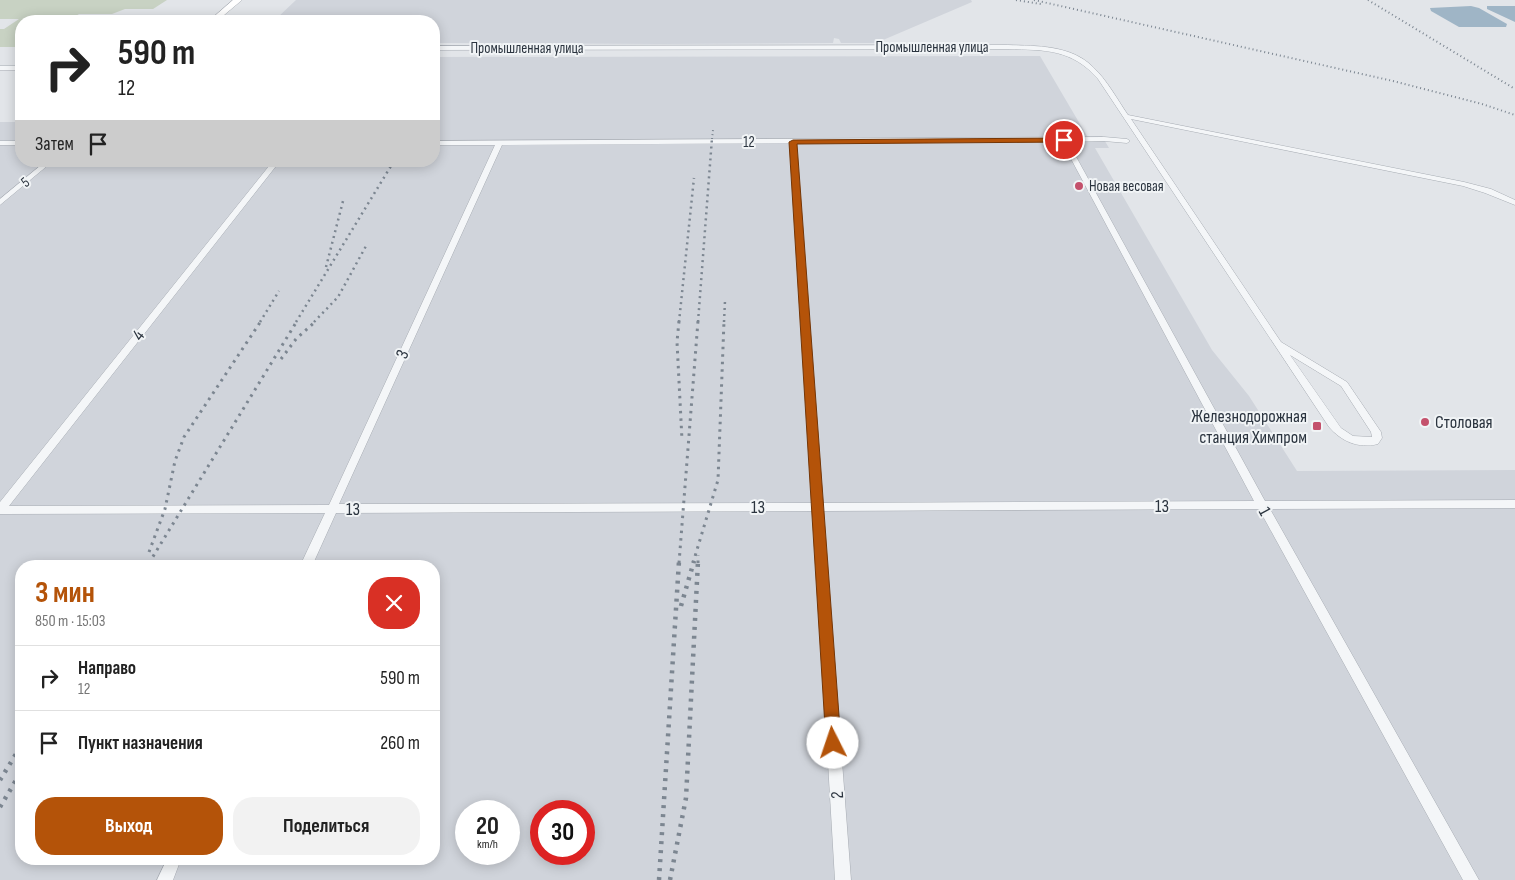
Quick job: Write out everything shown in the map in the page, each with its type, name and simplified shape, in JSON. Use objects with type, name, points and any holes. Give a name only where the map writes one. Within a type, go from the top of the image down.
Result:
[{"type":"street","points":[[224,15],[238,0]]},
{"type":"street","points":[[225,15],[246,0]]},
{"type":"street","name":"Промышленная улица","points":[[440,48],[836,46],[1036,48],[1072,55],[1087,62],[1125,116],[1332,425],[1341,435],[1348,439],[1374,441],[1377,438],[1376,432],[1344,384],[1279,344]]},
{"type":"street","points":[[0,68],[15,68]]},
{"type":"street","points":[[1125,116],[1464,184],[1488,191],[1515,203]]},
{"type":"street","name":"1","points":[[1064,140],[1262,505],[1471,880]]},
{"type":"street","name":"12","points":[[440,143],[1142,141]]},
{"type":"street","name":"2","points":[[793,142],[843,880]]},
{"type":"street","points":[[0,143],[15,143]]},
{"type":"street","name":"3","points":[[309,560],[499,143]]},
{"type":"street","name":"5","points":[[0,203],[43,167]]},
{"type":"street","name":"4","points":[[0,510],[272,167]]},
{"type":"street","name":"13","points":[[0,510],[1515,504]]},
{"type":"street","points":[[165,880],[171,865]]},
{"type":"shaded area","points":[[296,0],[971,0],[972,2],[876,43],[841,43],[839,39],[834,38],[833,43],[440,43],[440,15],[280,15]]},
{"type":"shaded area","points":[[1040,56],[1087,136],[1102,136],[1109,148],[1095,148],[1212,350],[1249,396],[1297,471],[1515,470],[1515,880],[0,880],[0,122],[15,122],[15,167],[440,167],[440,57]]},
{"type":"green space","points":[[0,0],[167,0],[153,9],[125,9],[112,14],[15,15],[15,19],[0,19]]},
{"type":"green space","points":[[15,22],[15,47],[0,47],[0,29],[4,29]]},
{"type":"water","points":[[1471,6],[1479,8],[1507,24],[1506,27],[1459,27],[1431,11],[1430,8]]},
{"type":"water","points":[[1487,6],[1515,6],[1515,22],[1487,9]]},
{"type":"railway","points":[[1016,0],[1041,4]]},
{"type":"railway","points":[[1034,0],[1393,81],[1482,104],[1515,115]]},
{"type":"railway","points":[[1368,0],[1515,89]]},
{"type":"railway","points":[[712,139],[713,130]]},
{"type":"railway","points":[[698,322],[712,138]]},
{"type":"railway","points":[[296,322],[390,167]]},
{"type":"railway","points":[[679,322],[694,178]]},
{"type":"railway","points":[[326,267],[343,201]]},
{"type":"railway","points":[[314,322],[338,297],[366,246]]},
{"type":"railway","points":[[260,322],[279,291]]},
{"type":"railway","points":[[724,322],[725,301]]},
{"type":"railway","points":[[149,552],[165,509],[175,461],[184,437],[261,321]]},
{"type":"railway","points":[[151,560],[297,321]]},
{"type":"railway","points":[[281,359],[296,339],[316,321]]},
{"type":"railway","points":[[679,321],[677,342],[682,440]]},
{"type":"railway","points":[[679,563],[698,321]]},
{"type":"railway","points":[[693,563],[718,480],[724,321]]},
{"type":"railway","points":[[698,555],[698,561]]},
{"type":"railway","points":[[659,880],[679,561]]},
{"type":"railway","points":[[681,606],[694,561]]},
{"type":"railway","points":[[670,880],[686,798],[698,561]]},
{"type":"railway","points":[[0,780],[15,756]]},
{"type":"railway","points":[[0,807],[15,782]]},
{"type":"place","name":"Новая весовая","points":[[1079,186]]},
{"type":"place","name":"Столовая","points":[[1425,422]]},
{"type":"place","name":"Железнодорожная станция Химпром","points":[[1317,426]]},
{"type":"route","points":[[833,743],[793,142],[1064,140]]}]
